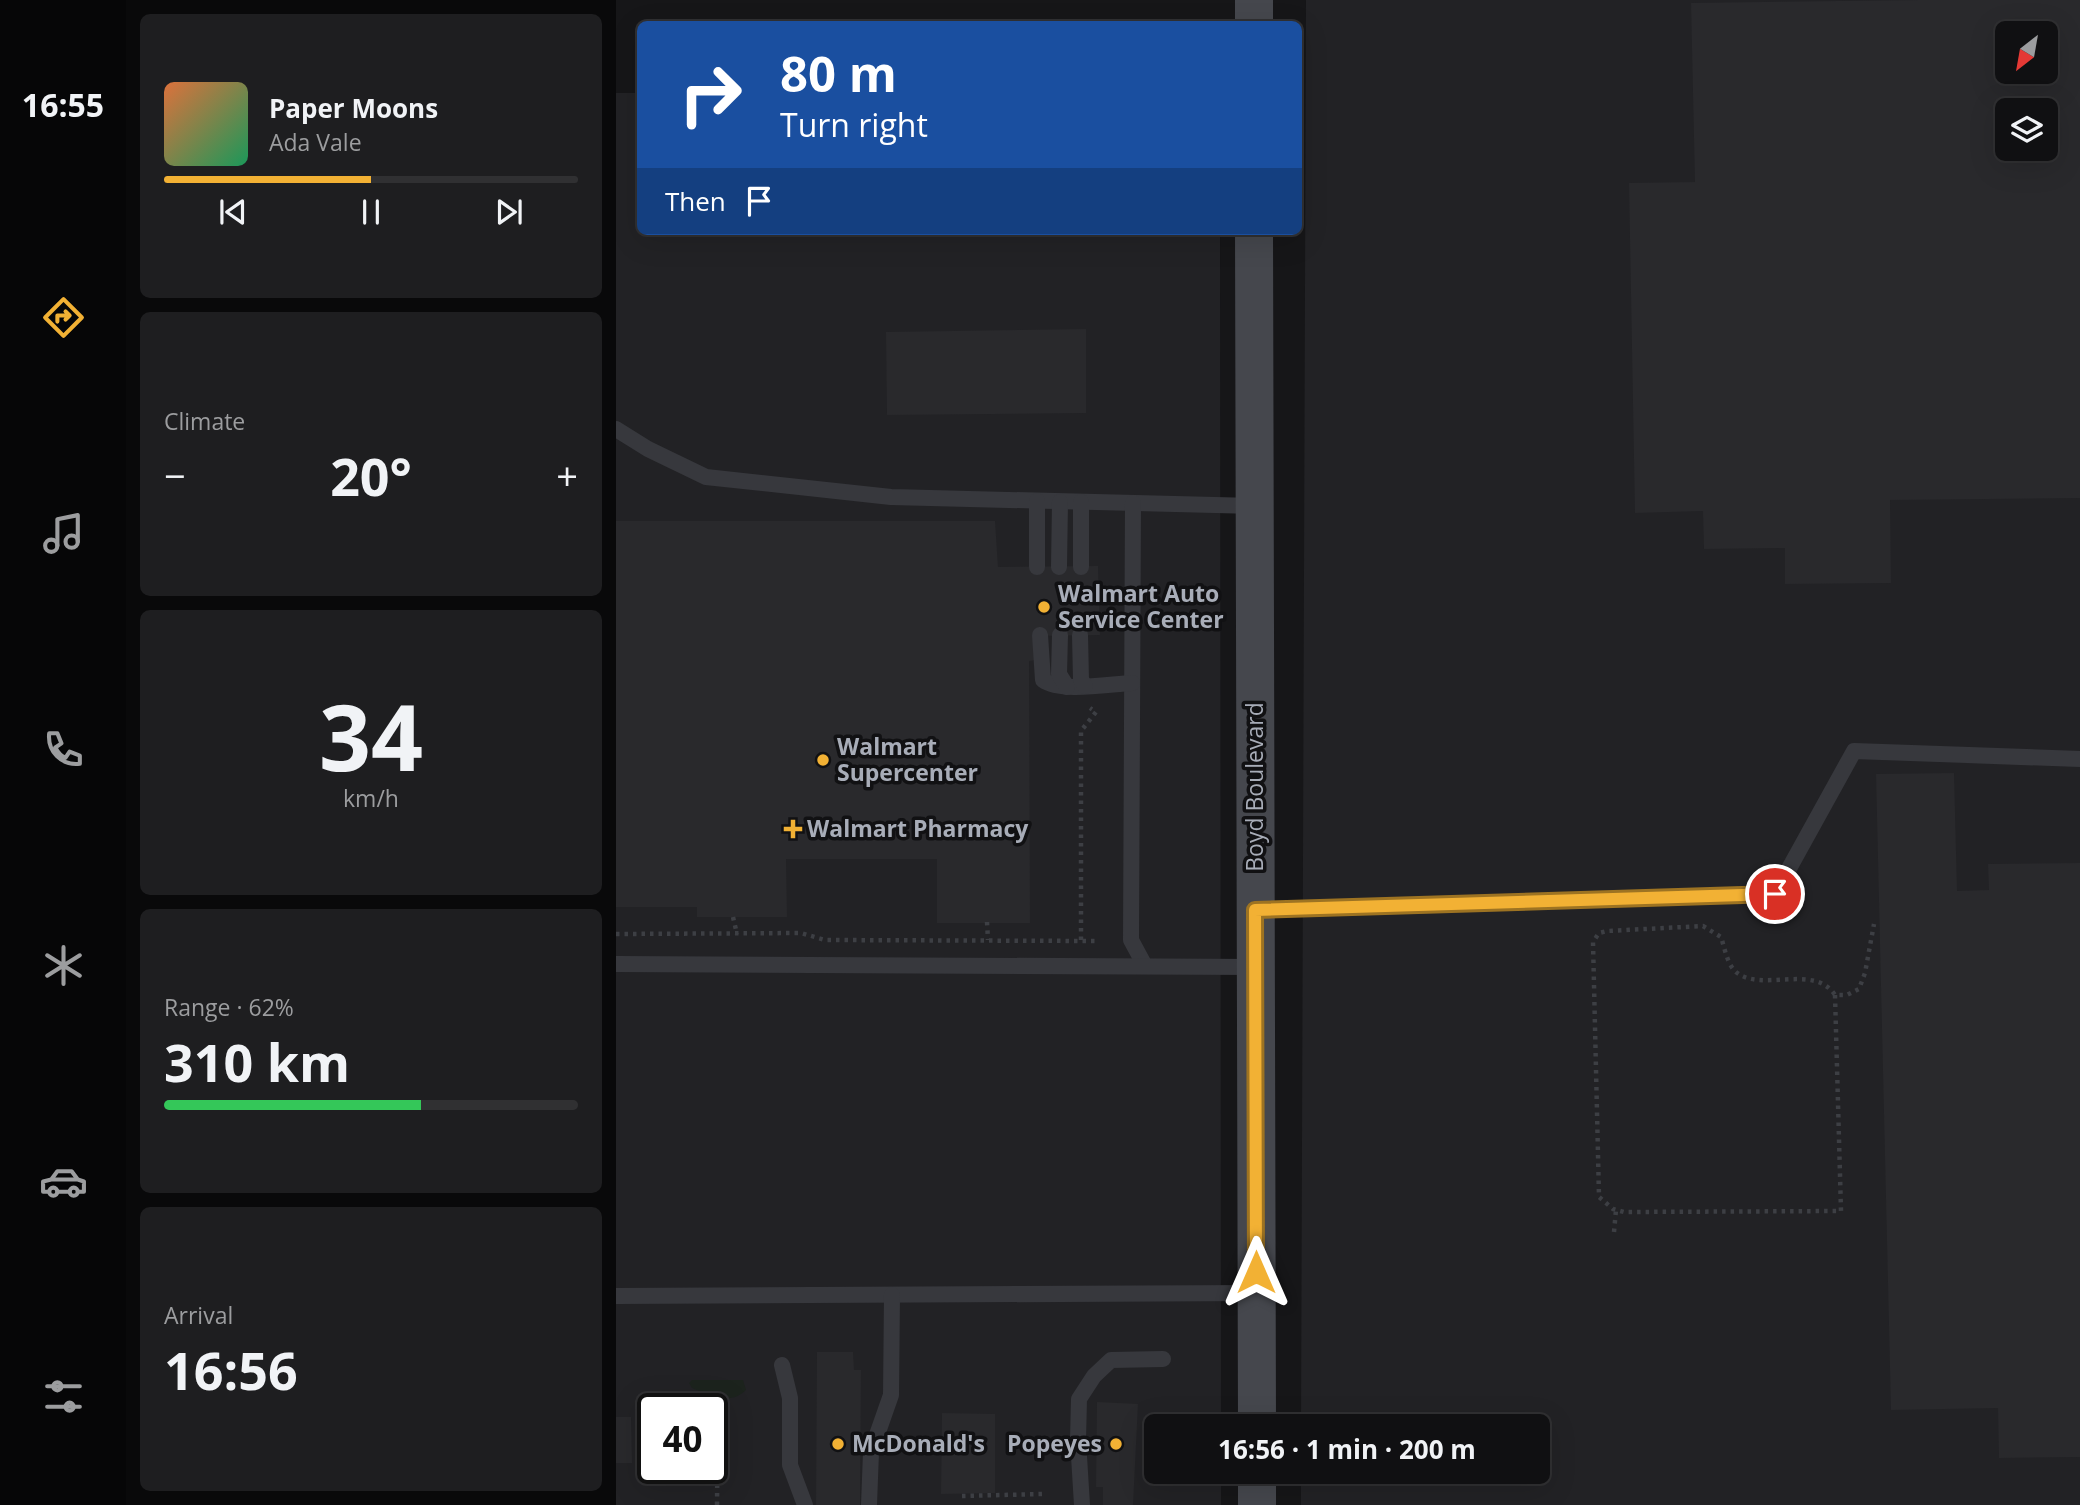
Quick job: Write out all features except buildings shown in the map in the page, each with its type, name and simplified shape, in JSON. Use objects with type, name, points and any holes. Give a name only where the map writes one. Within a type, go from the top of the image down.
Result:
[{"type":"street","points":[[1254,0],[1254,21]]},
{"type":"street","name":"Boyd Boulevard","points":[[1254,235],[1256,1414]]},
{"type":"street","points":[[1257,1484],[1257,1505]]},
{"type":"lane","points":[[616,429],[648,449],[706,477],[891,497],[1255,506]]},
{"type":"lane","points":[[1037,501],[1037,567]]},
{"type":"lane","points":[[1059,567],[1060,502]]},
{"type":"lane","points":[[1081,502],[1081,566]]},
{"type":"lane","points":[[1133,503],[1131,940],[1145,966]]},
{"type":"lane","points":[[1040,635],[1043,680],[1050,685],[1067,687],[1132,683]]},
{"type":"lane","points":[[1060,635],[1059,674],[1067,687]]},
{"type":"lane","points":[[1080,635],[1081,680],[1085,686]]},
{"type":"lane","points":[[1255,910],[1775,894],[1854,751],[2080,759]]},
{"type":"lane","points":[[616,964],[1256,967]]},
{"type":"lane","points":[[616,1296],[1256,1293]]},
{"type":"lane","points":[[869,1505],[871,1452],[891,1395],[892,1295]]},
{"type":"lane","points":[[1082,1505],[1078,1440],[1079,1399],[1094,1376],[1111,1360],[1163,1359]]},
{"type":"lane","points":[[782,1365],[790,1398],[790,1465],[805,1505]]},
{"type":"path","points":[[1081,940],[1082,731],[1096,712]]},
{"type":"path","points":[[733,917],[737,934]]},
{"type":"path","points":[[987,922],[988,940]]},
{"type":"path","points":[[1835,995],[1847,995],[1859,989],[1865,973],[1874,924]]},
{"type":"path","points":[[1703,926],[1721,937],[1729,963],[1737,973],[1752,979],[1804,979],[1830,987],[1835,995],[1841,1211],[1616,1210],[1599,1197],[1593,942],[1599,933],[1703,926]]},
{"type":"path","points":[[616,934],[801,933],[825,940],[1097,941]]},
{"type":"path","points":[[1614,1232],[1616,1210]]},
{"type":"path","points":[[717,1484],[717,1505]]},
{"type":"path","points":[[962,1496],[1043,1494]]},
{"type":"shaded area","points":[[1306,0],[2080,0],[2080,1505],[1301,1505],[1301,1484],[1550,1484],[1550,1414],[1301,1414]]},
{"type":"shaded area","points":[[616,93],[637,93],[637,235],[1220,235],[1221,1414],[1144,1414],[1144,1484],[1221,1484],[1221,1505],[616,1505]]},
{"type":"shaded area","points":[[692,1380],[743,1380],[746,1390],[740,1395],[728,1398],[728,1393],[704,1393],[692,1388],[689,1383]]},
{"type":"place","name":"Walmart Auto Service Center","points":[[1044,607]]},
{"type":"place","name":"Walmart Supercenter","points":[[823,760]]},
{"type":"place","name":"Walmart Pharmacy","points":[[793,829]]},
{"type":"place","name":"McDonald's","points":[[838,1444]]},
{"type":"place","name":"Popeyes","points":[[1116,1444]]},
{"type":"route","points":[[1256,1272],[1255,910],[1775,894]]}]
